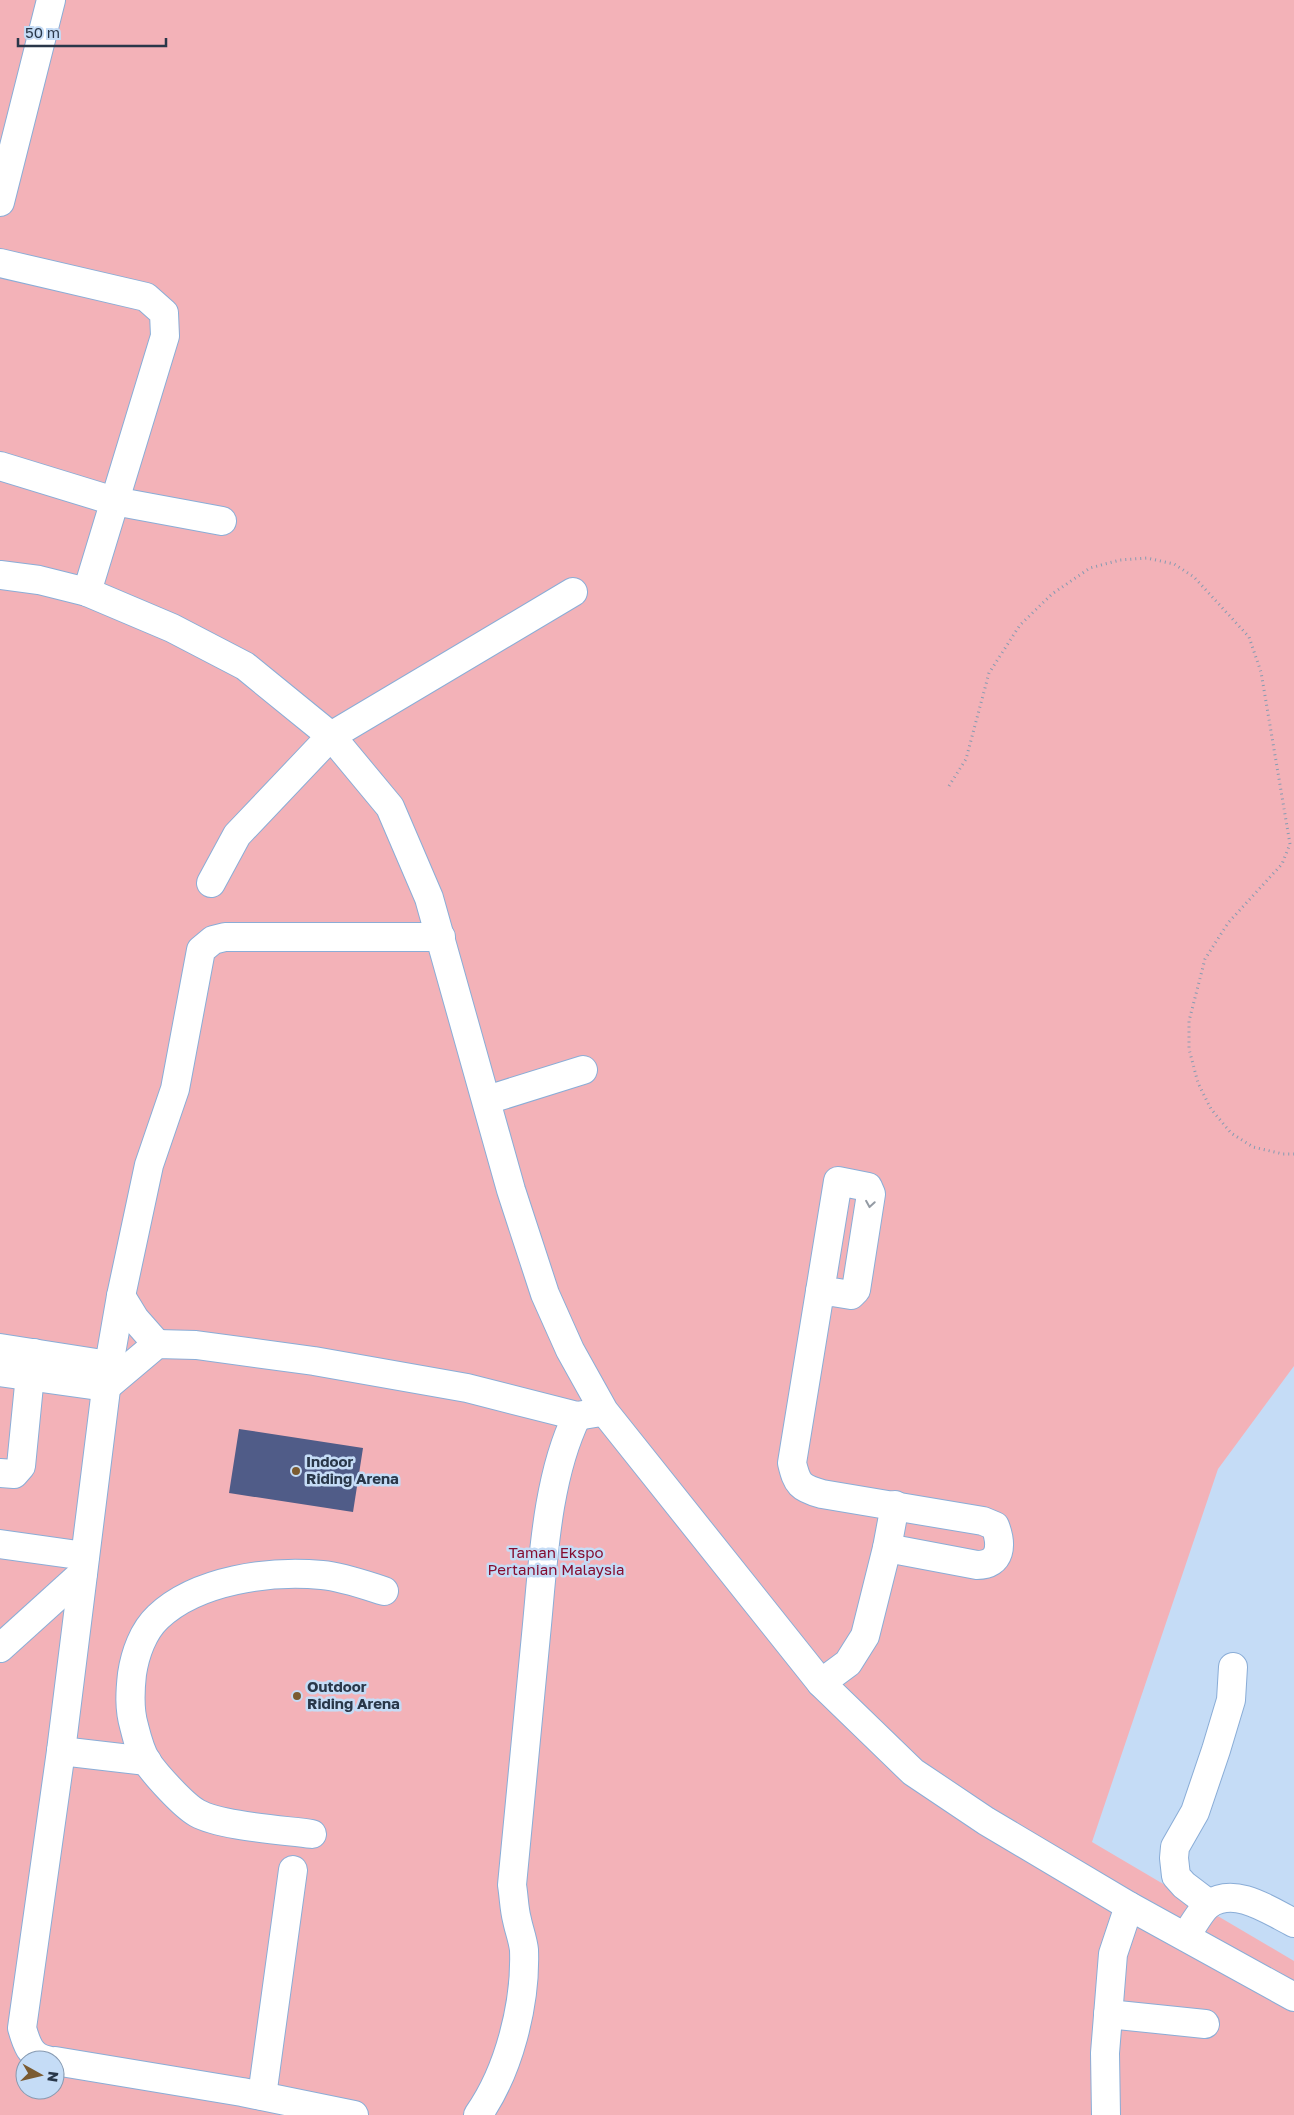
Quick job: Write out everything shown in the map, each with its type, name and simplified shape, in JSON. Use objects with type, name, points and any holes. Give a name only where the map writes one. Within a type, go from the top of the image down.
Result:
[{"type":"street","points":[[0,202],[51,0]]},
{"type":"street","points":[[0,263],[146,297],[164,313],[165,336],[87,592]]},
{"type":"street","points":[[0,466],[114,501],[222,521]]},
{"type":"street","points":[[0,562],[39,580]]},
{"type":"street","points":[[0,576],[39,580],[87,592],[172,628],[245,666],[331,736],[390,807],[429,898],[511,1190],[545,1294],[570,1350],[604,1412],[821,1683],[912,1772],[986,1821],[1129,1906],[1294,1997]]},
{"type":"street","points":[[211,883],[237,835],[331,736],[574,592]]},
{"type":"street","points":[[29,2050],[27,2048],[22,2028],[61,1751],[108,1376],[121,1296],[149,1165],[175,1089],[201,950],[213,940],[225,937],[440,937]]},
{"type":"street","points":[[487,1100],[583,1070]]},
{"type":"street","points":[[838,1181],[792,1463],[796,1480],[809,1490],[983,1520],[995,1526],[999,1536],[1000,1547],[995,1558],[986,1565],[977,1565],[886,1548]]},
{"type":"street","points":[[121,1296],[135,1319],[157,1344]]},
{"type":"street","points":[[0,1348],[32,1364],[108,1376],[157,1344],[196,1345],[314,1361],[467,1388],[577,1416],[604,1412]]},
{"type":"street","points":[[0,1372],[32,1364]]},
{"type":"street","points":[[0,1473],[14,1474],[21,1466],[32,1364]]},
{"type":"street","points":[[478,2115],[503,2068],[515,2028],[522,1988],[524,1948],[516,1918],[512,1886],[542,1574],[557,1471],[567,1438],[577,1416]]},
{"type":"street","points":[[821,1683],[848,1663],[865,1636],[894,1505]]},
{"type":"street","points":[[0,1544],[84,1565]]},
{"type":"street","points":[[0,1648],[84,1565]]},
{"type":"street","points":[[312,1834],[221,1821],[197,1813],[177,1795],[147,1761],[138,1743],[130,1715],[130,1691],[134,1660],[139,1644],[157,1618],[178,1602],[198,1591],[223,1584],[284,1575],[324,1575],[384,1591]]},
{"type":"street","points":[[1209,1904],[1184,1885],[1176,1876],[1175,1847],[1195,1812],[1216,1750],[1230,1700],[1233,1667]]},
{"type":"street","points":[[61,1751],[147,1761]]},
{"type":"street","points":[[262,2096],[293,1870]]},
{"type":"street","points":[[1186,1936],[1209,1904],[1226,1898],[1247,1899],[1294,1923]]},
{"type":"street","points":[[1106,2115],[1105,2053],[1113,1954],[1129,1906]]},
{"type":"street","points":[[1108,2014],[1205,2024]]},
{"type":"street","points":[[65,2063],[262,2096],[354,2115]]},
{"type":"path","points":[[949,786],[966,759],[989,674],[1020,625],[1052,594],[1090,568],[1120,560],[1147,558],[1174,564],[1194,578],[1249,637],[1261,672],[1290,844],[1282,864],[1228,923],[1205,959],[1189,1021],[1189,1050],[1198,1083],[1211,1109],[1231,1133],[1253,1147],[1283,1154],[1294,1154]]},
{"type":"green space","name":"Taman Ekspo Pertanian Malaysia","points":[[0,0],[1294,0],[1294,1366],[1218,1469],[1092,1842],[1294,1961],[1294,2115],[0,2115]]},
{"type":"building","name":"Indoor Riding Arena","points":[[239,1429],[363,1448],[353,1512],[229,1493]]},
{"type":"place","name":"Indoor Riding Arena","points":[[296,1471]]},
{"type":"place","name":"Outdoor Riding Arena","points":[[297,1696]]}]
